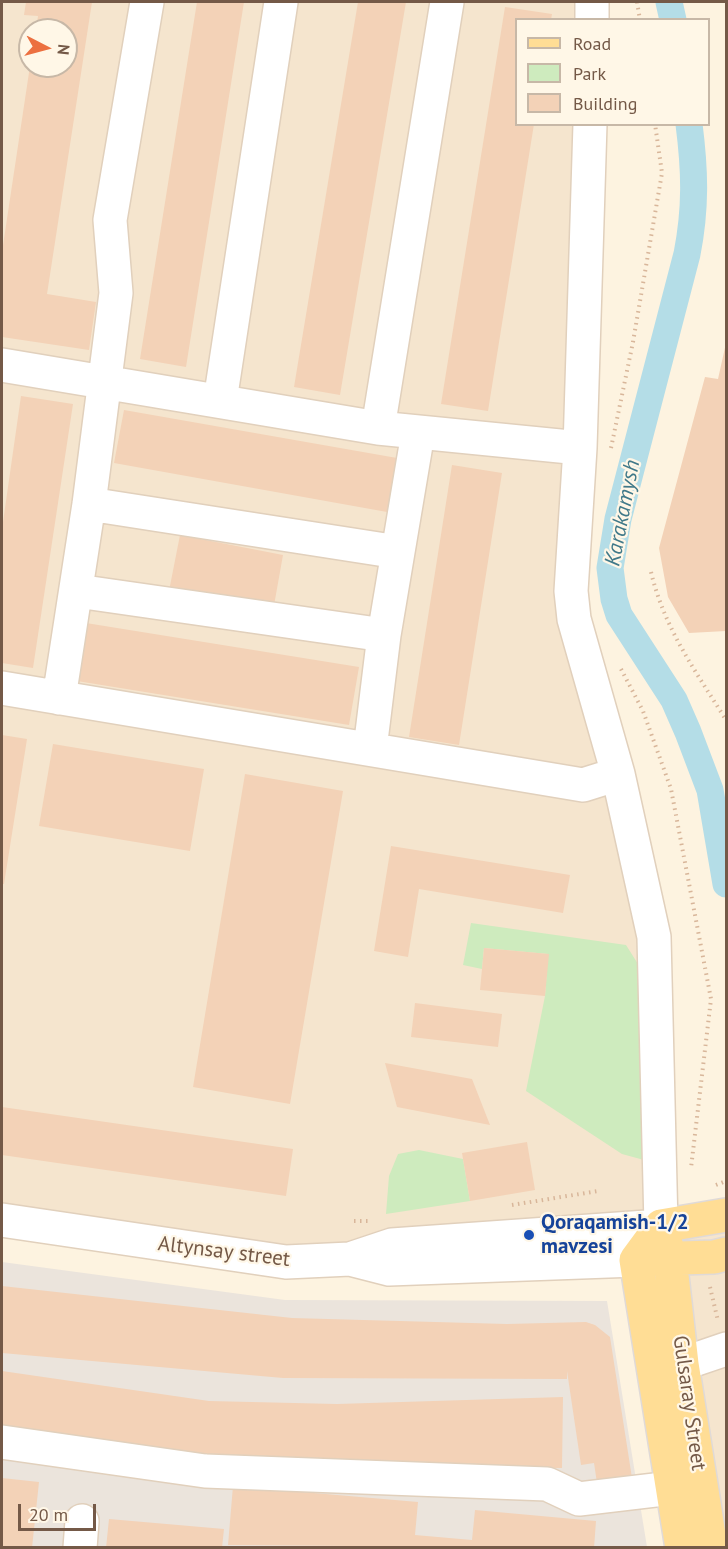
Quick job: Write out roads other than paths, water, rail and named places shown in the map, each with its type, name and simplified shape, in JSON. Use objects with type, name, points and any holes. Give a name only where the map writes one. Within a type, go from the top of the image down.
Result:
[{"type":"main road","points":[[636,1260],[661,1226],[718,1217]]},
{"type":"main road","name":"Gulsaray Street","points":[[661,1226],[670,1258],[682,1364],[711,1548]]},
{"type":"main road","points":[[636,1260],[670,1258],[717,1266]]},
{"type":"main road","name":"Gulsaray Street","points":[[636,1260],[682,1548]]},
{"type":"street","points":[[59,698],[77,591],[116,293],[110,220],[147,2]]},
{"type":"street","points":[[220,402],[281,2]]},
{"type":"street","points":[[378,428],[447,2]]},
{"type":"street","points":[[592,2],[592,18]]},
{"type":"street","points":[[590,126],[595,453],[572,555],[574,619],[618,774],[654,937],[661,1226]]},
{"type":"street","points":[[2,365],[418,434],[595,453]]},
{"type":"street","points":[[369,749],[384,635],[418,434]]},
{"type":"street","points":[[89,504],[398,552]]},
{"type":"street","points":[[77,591],[384,635]]},
{"type":"street","points":[[2,688],[583,785],[618,774]]},
{"type":"street","name":"Altynsay street","points":[[2,1220],[286,1262],[350,1259],[392,1245],[661,1226]]},
{"type":"street","points":[[350,1259],[389,1269],[636,1260]]},
{"type":"street","points":[[682,1364],[723,1338]]},
{"type":"street","points":[[2,1442],[205,1471],[547,1484],[579,1500],[672,1488]]},
{"type":"waterway","name":"Karakamysh","points":[[669,2],[673,18]]},
{"type":"waterway","name":"Karakamysh","points":[[689,126],[694,189],[687,254],[618,519],[610,568],[614,599],[619,615],[674,700],[710,790],[726,884]]},
{"type":"place","name":"Qoraqamish-1/2 mavzesi","points":[[529,1235]]}]
